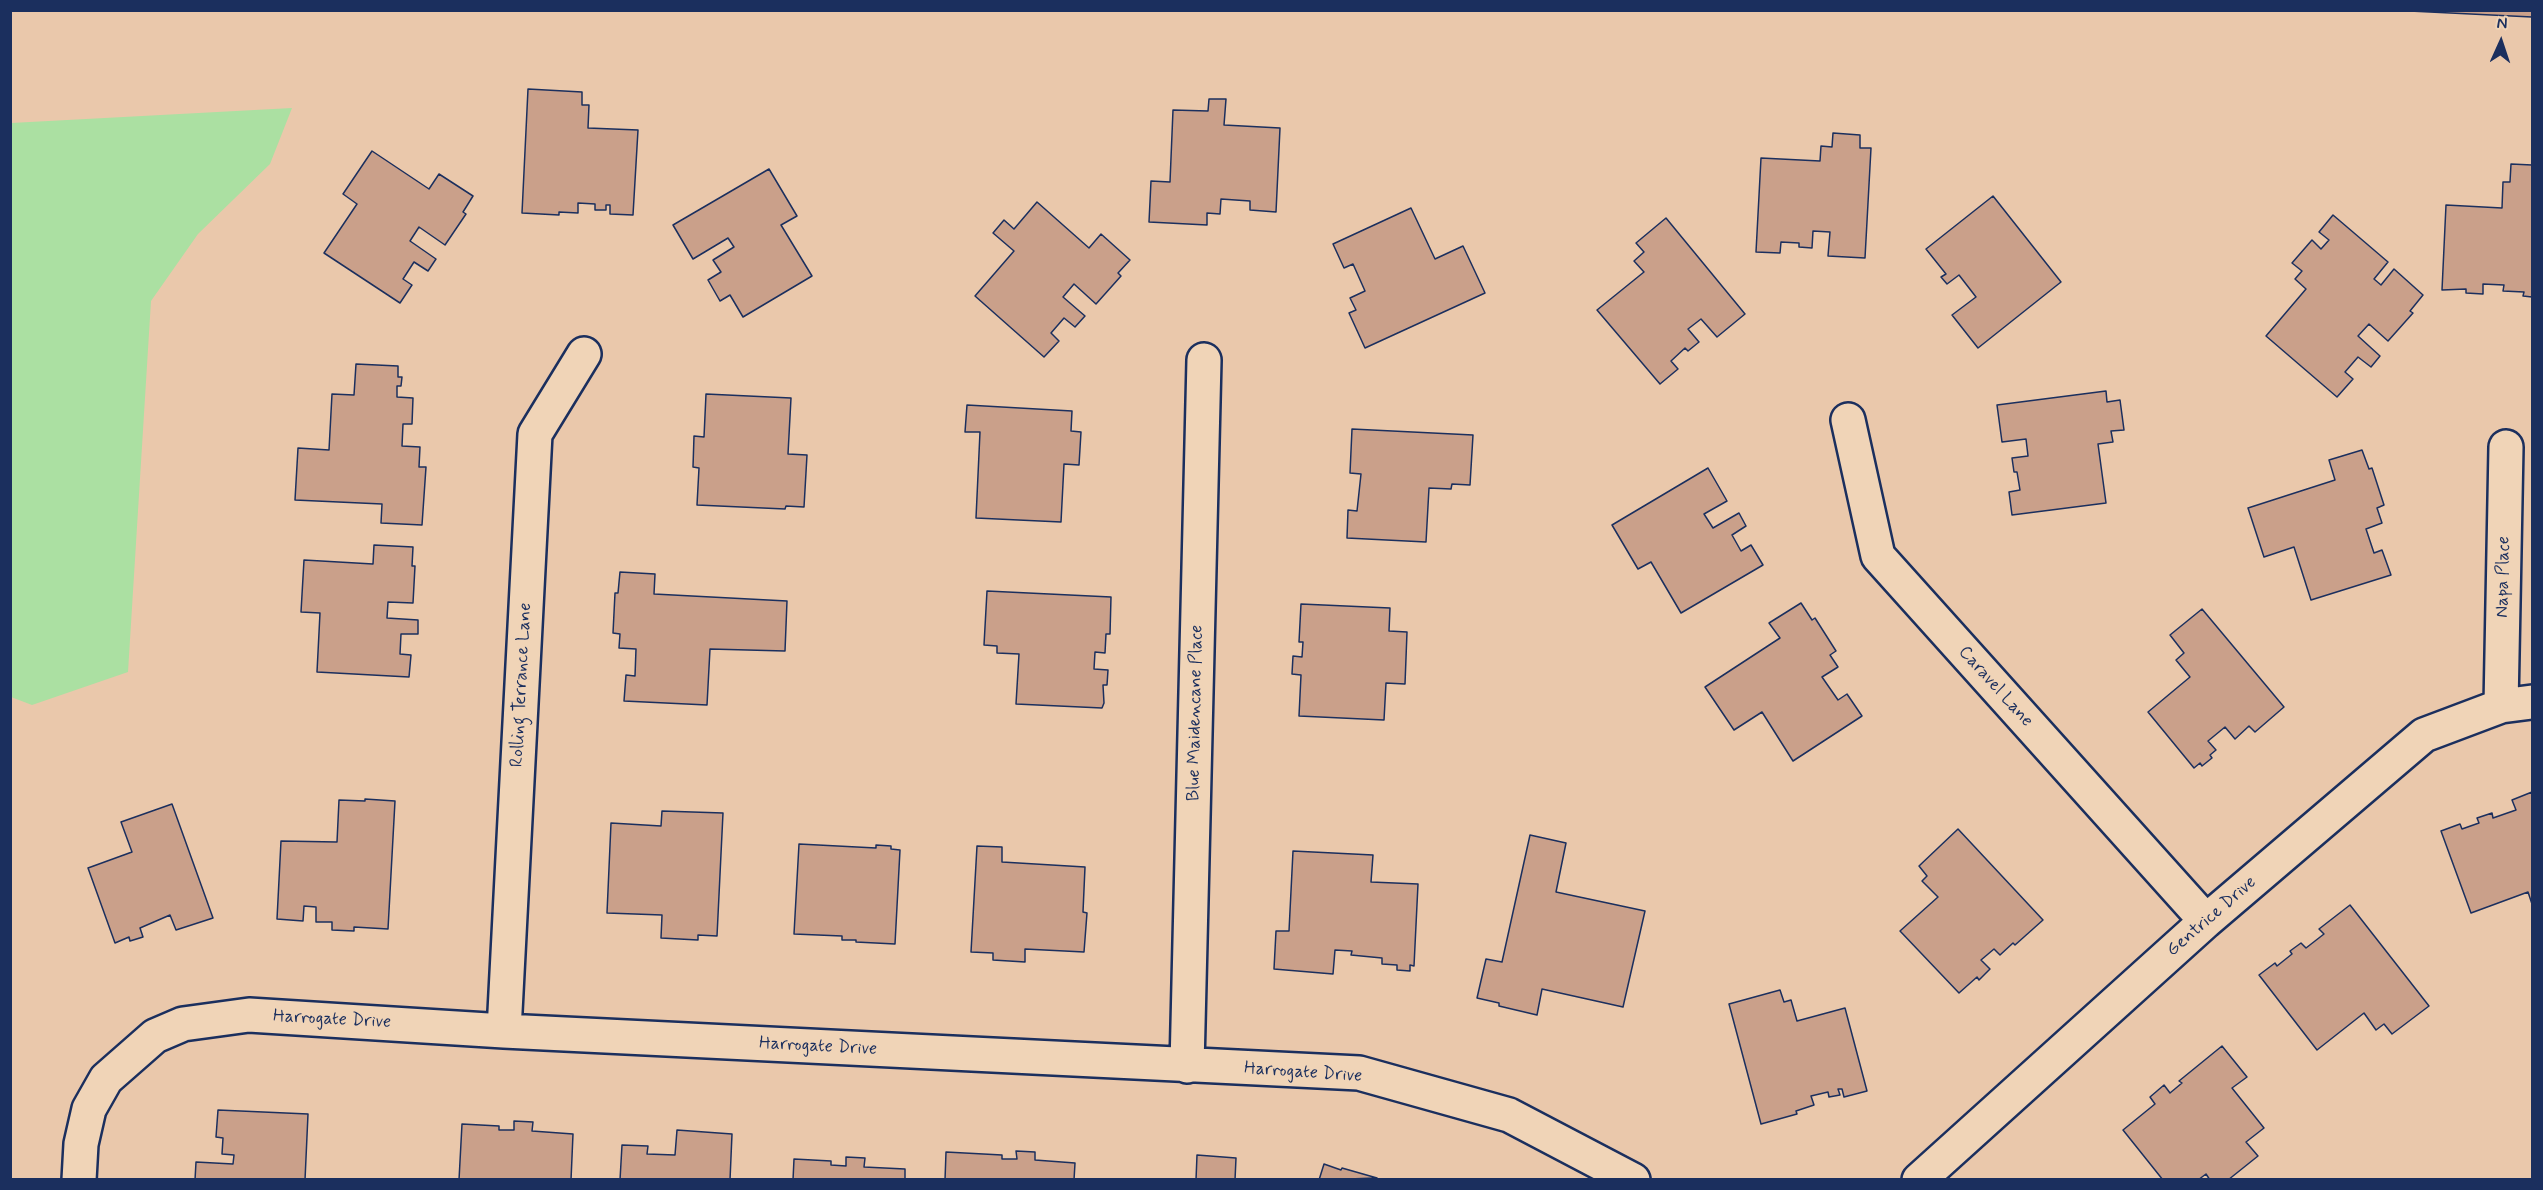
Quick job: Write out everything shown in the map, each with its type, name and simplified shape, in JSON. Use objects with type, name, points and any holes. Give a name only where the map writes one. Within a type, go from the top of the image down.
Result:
[{"type":"street","name":"Rolling Terrance Lane","points":[[504,1031],[535,434],[584,354]]},
{"type":"street","name":"Blue Maidencane Place","points":[[1187,1066],[1204,360]]},
{"type":"street","name":"Caravel Lane","points":[[1848,420],[1878,556],[2206,921]]},
{"type":"street","name":"Napa Place","points":[[2506,447],[2517,704]]},
{"type":"street","name":"Gentrice Drive","points":[[1919,1179],[2206,921],[2424,735],[2517,704]]},
{"type":"street","name":"Harrogate Drive","points":[[79,1179],[81,1144],[89,1109],[106,1079],[155,1036],[183,1024],[249,1015],[504,1031],[1359,1073],[1509,1115],[1633,1179]]},
{"type":"green space","points":[[292,108],[270,164],[198,234],[151,301],[128,672],[32,705],[11,697],[11,123]]},
{"type":"building","points":[[2389,10],[2532,10],[2532,17]]},
{"type":"building","points":[[528,89],[582,92],[582,105],[589,105],[588,128],[638,130],[633,215],[610,214],[610,205],[606,205],[606,210],[595,210],[595,204],[578,203],[578,213],[559,212],[559,215],[522,213]]},
{"type":"building","points":[[1209,99],[1226,99],[1224,125],[1280,128],[1276,212],[1250,210],[1250,201],[1221,199],[1220,214],[1207,213],[1207,225],[1149,222],[1151,181],[1170,182],[1173,110],[1208,111]]},
{"type":"building","points":[[1833,133],[1860,135],[1860,148],[1871,148],[1865,258],[1828,256],[1830,232],[1813,231],[1812,248],[1799,247],[1799,243],[1781,242],[1780,253],[1756,252],[1761,158],[1820,161],[1821,146],[1832,147]]},
{"type":"building","points":[[372,151],[429,189],[439,174],[473,196],[463,212],[466,214],[445,245],[419,227],[410,241],[436,259],[428,271],[414,262],[403,279],[412,285],[400,303],[324,253],[357,204],[343,194]]},
{"type":"building","points":[[2511,164],[2532,165],[2532,297],[2523,296],[2524,292],[2503,291],[2504,285],[2483,284],[2483,294],[2466,293],[2466,289],[2442,290],[2446,205],[2502,208],[2503,182],[2510,182]]},
{"type":"building","points":[[769,169],[797,216],[781,225],[812,276],[743,317],[730,295],[720,301],[708,280],[721,272],[713,260],[734,247],[728,238],[693,259],[673,225]]},
{"type":"building","points":[[1993,196],[2061,282],[1978,348],[1952,315],[1976,297],[1959,275],[1947,284],[1941,277],[1946,274],[1926,249]]},
{"type":"building","points":[[1037,202],[1089,248],[1101,234],[1130,260],[1118,273],[1121,276],[1096,304],[1074,284],[1063,297],[1085,316],[1075,327],[1064,318],[1051,333],[1059,341],[1044,357],[975,296],[1014,251],[993,233],[1004,220],[1014,229]]},
{"type":"building","points":[[1411,208],[1435,259],[1463,246],[1485,293],[1365,348],[1349,313],[1356,310],[1350,298],[1365,291],[1353,264],[1344,268],[1333,244]]},
{"type":"building","points":[[2333,215],[2388,262],[2374,279],[2381,285],[2394,269],[2423,295],[2410,311],[2413,313],[2388,341],[2369,324],[2358,336],[2380,356],[2371,367],[2358,357],[2345,372],[2353,379],[2337,397],[2266,336],[2306,289],[2295,279],[2302,271],[2292,263],[2312,240],[2321,249],[2329,240],[2319,232]]},
{"type":"building","points":[[1666,218],[1745,314],[1717,337],[1701,319],[1688,329],[1699,342],[1688,351],[1685,348],[1671,361],[1678,369],[1660,384],[1597,310],[1644,272],[1634,261],[1644,252],[1636,243]]},
{"type":"building","points":[[356,364],[398,366],[398,377],[402,377],[401,386],[397,386],[397,397],[413,398],[412,424],[403,424],[402,446],[420,447],[419,467],[426,467],[422,525],[381,523],[382,504],[295,500],[298,448],[329,450],[332,394],[354,395]]},
{"type":"building","points":[[2106,391],[2107,402],[2120,400],[2124,430],[2111,431],[2113,442],[2098,444],[2106,503],[2012,515],[2009,492],[2020,490],[2012,458],[2028,456],[2026,439],[2002,442],[1997,405]]},
{"type":"building","points":[[706,394],[791,398],[788,454],[807,455],[804,507],[786,506],[785,509],[697,505],[699,468],[693,467],[694,436],[704,437]]},
{"type":"building","points":[[967,405],[1072,411],[1071,431],[1081,432],[1079,465],[1064,464],[1061,522],[976,518],[980,432],[965,432]]},
{"type":"building","points":[[1352,429],[1473,435],[1470,485],[1452,484],[1451,489],[1429,488],[1426,542],[1347,538],[1348,510],[1357,511],[1361,474],[1350,473]]},
{"type":"building","points":[[2362,450],[2369,469],[2372,468],[2384,505],[2377,508],[2382,523],[2366,529],[2374,553],[2382,550],[2391,575],[2311,600],[2294,547],[2264,557],[2248,508],[2335,480],[2329,460]]},
{"type":"building","points":[[1708,468],[1727,501],[1704,514],[1713,528],[1739,513],[1746,526],[1732,535],[1741,551],[1751,545],[1763,565],[1681,613],[1651,562],[1638,569],[1612,525]]},
{"type":"building","points":[[374,545],[413,547],[412,566],[415,566],[413,603],[388,602],[387,618],[418,620],[418,634],[401,634],[400,654],[411,655],[409,677],[317,672],[320,613],[301,612],[304,560],[373,564]]},
{"type":"building","points":[[620,572],[655,574],[654,594],[787,601],[785,651],[710,649],[707,705],[624,701],[626,675],[635,676],[636,649],[619,648],[620,634],[613,633],[615,593],[618,593]]},
{"type":"building","points":[[987,591],[1111,597],[1110,634],[1106,634],[1105,653],[1095,652],[1094,669],[1108,670],[1107,685],[1103,685],[1102,708],[1016,704],[1019,654],[997,653],[997,646],[984,645]]},
{"type":"building","points":[[1801,603],[1812,620],[1815,618],[1836,651],[1830,655],[1838,667],[1822,677],[1838,700],[1847,694],[1862,716],[1793,761],[1762,712],[1734,730],[1705,687],[1780,638],[1769,623]]},
{"type":"building","points":[[1301,604],[1390,608],[1389,631],[1407,632],[1405,684],[1386,683],[1384,720],[1299,716],[1301,675],[1292,674],[1293,656],[1302,657],[1303,642],[1299,642]]},
{"type":"building","points":[[2202,609],[2284,707],[2255,732],[2249,726],[2235,739],[2225,727],[2208,741],[2216,750],[2210,755],[2212,758],[2202,766],[2200,763],[2194,768],[2148,712],[2190,677],[2176,660],[2184,653],[2170,635]]},
{"type":"building","points":[[2532,792],[2532,904],[2528,892],[2471,913],[2441,831],[2460,824],[2462,829],[2479,823],[2477,818],[2492,813],[2493,818],[2516,810],[2512,800]]},
{"type":"building","points":[[365,799],[395,801],[388,929],[354,927],[354,931],[332,930],[332,922],[316,922],[316,907],[304,906],[303,921],[277,919],[281,841],[337,842],[339,800],[365,801]]},
{"type":"building","points":[[172,804],[213,918],[176,930],[170,915],[140,928],[143,937],[130,941],[129,937],[115,943],[88,868],[132,852],[121,822]]},
{"type":"building","points":[[662,811],[723,813],[717,936],[698,935],[698,940],[661,938],[662,915],[607,913],[611,823],[661,826]]},
{"type":"building","points":[[1958,829],[2043,920],[2000,955],[1994,949],[1981,960],[1990,969],[1979,980],[1977,977],[1959,993],[1900,931],[1938,897],[1922,881],[1927,876],[1919,866]]},
{"type":"building","points":[[1530,835],[1566,843],[1556,892],[1645,911],[1623,1007],[1542,989],[1537,1015],[1477,998],[1486,959],[1502,962]]},
{"type":"building","points":[[799,844],[876,848],[876,845],[891,846],[891,849],[900,850],[895,944],[842,940],[842,936],[794,934]]},
{"type":"building","points":[[977,846],[1002,847],[1002,862],[1085,867],[1083,912],[1087,913],[1084,952],[1025,949],[1025,962],[993,960],[993,953],[971,952]]},
{"type":"building","points":[[1293,851],[1373,855],[1371,882],[1418,884],[1414,966],[1410,965],[1410,971],[1397,970],[1397,965],[1382,964],[1382,958],[1351,955],[1352,951],[1335,950],[1333,974],[1274,969],[1276,931],[1289,931]]},
{"type":"building","points":[[2350,905],[2429,1006],[2392,1034],[2384,1024],[2376,1030],[2364,1013],[2317,1050],[2259,975],[2275,963],[2277,966],[2292,954],[2290,951],[2301,943],[2306,948],[2324,934],[2319,929]]},
{"type":"building","points":[[1780,990],[1784,1002],[1791,1000],[1797,1021],[1845,1008],[1867,1091],[1844,1097],[1842,1089],[1838,1089],[1840,1095],[1829,1097],[1828,1092],[1811,1096],[1814,1105],[1796,1111],[1797,1114],[1761,1124],[1729,1004]]},
{"type":"building","points":[[2222,1046],[2247,1077],[2232,1088],[2264,1128],[2246,1142],[2258,1156],[2228,1180],[2210,1180],[2206,1174],[2198,1180],[2163,1180],[2123,1130],[2155,1104],[2150,1097],[2164,1085],[2170,1093],[2182,1083],[2179,1081]]},
{"type":"building","points":[[218,1110],[308,1114],[305,1180],[195,1180],[196,1162],[233,1164],[234,1155],[222,1154],[223,1138],[216,1137]]},
{"type":"building","points":[[514,1121],[533,1122],[532,1131],[573,1134],[571,1180],[459,1180],[462,1124],[499,1126],[499,1130],[514,1130]]},
{"type":"building","points":[[677,1130],[732,1134],[730,1180],[620,1180],[622,1145],[648,1146],[647,1154],[675,1155]]},
{"type":"building","points":[[1016,1151],[1035,1152],[1035,1160],[1075,1163],[1074,1180],[945,1180],[946,1152],[1002,1155],[1002,1159],[1017,1159]]},
{"type":"building","points":[[1197,1155],[1236,1158],[1235,1180],[1196,1180]]},
{"type":"building","points":[[846,1157],[865,1158],[864,1167],[905,1169],[905,1180],[793,1180],[794,1159],[831,1161],[831,1165],[846,1166]]},
{"type":"building","points":[[1324,1164],[1341,1170],[1342,1168],[1377,1178],[1319,1180]]}]
